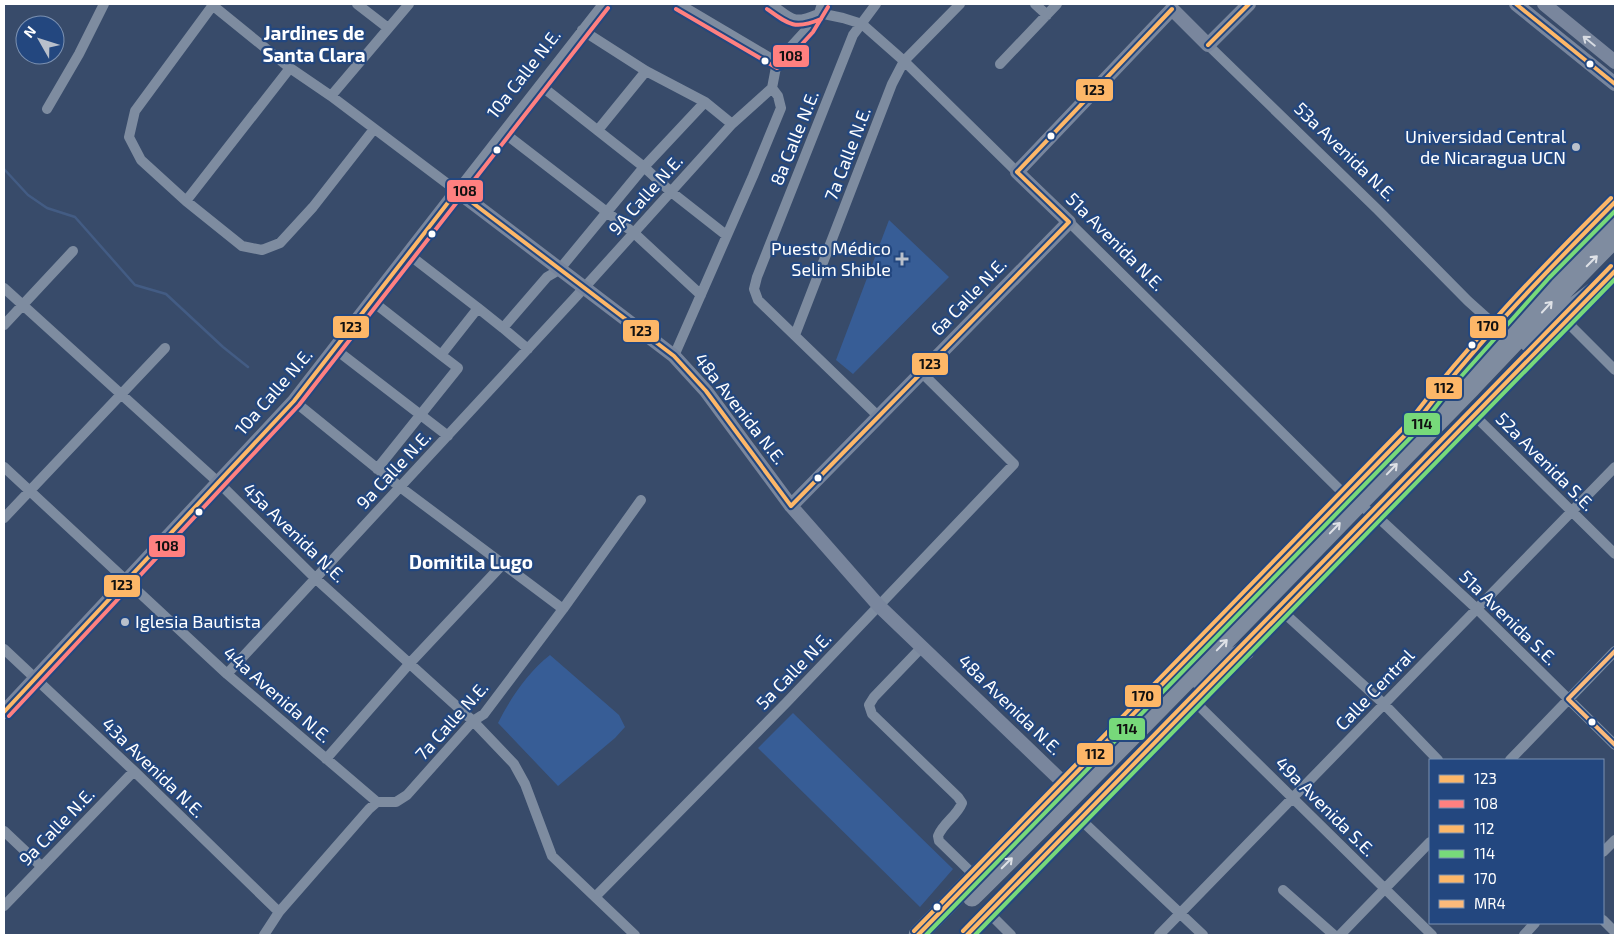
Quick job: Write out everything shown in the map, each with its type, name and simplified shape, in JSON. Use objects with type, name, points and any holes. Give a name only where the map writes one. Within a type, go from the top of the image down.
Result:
[{"type":"highway","points":[[918,935],[975,876],[1176,693],[1352,500],[1444,386],[1544,274],[1615,202]]},
{"type":"highway","points":[[1477,381],[1615,218]]},
{"type":"highway","points":[[1412,428],[1512,326],[1562,281],[1615,238]]},
{"type":"highway","points":[[935,935],[1070,789],[1352,500],[1477,381],[1593,292]]},
{"type":"highway","points":[[1176,693],[1245,651]]},
{"type":"street","points":[[47,109],[104,4]]},
{"type":"street","points":[[212,4],[135,111],[129,137],[141,160],[186,201],[242,246],[262,250],[280,242],[313,207],[374,129]]},
{"type":"street","name":"48a Avenida N.E.","points":[[212,4],[290,68],[331,96],[674,356],[706,391],[790,506],[879,606],[1070,789]]},
{"type":"street","points":[[357,4],[388,28]]},
{"type":"street","points":[[331,96],[409,4]]},
{"type":"street","name":"10a Calle N.E.","points":[[4,712],[294,401],[603,4]]},
{"type":"street","points":[[679,4],[776,62]]},
{"type":"street","points":[[771,4],[794,20],[801,21],[821,8]]},
{"type":"street","name":"8a Calle N.E.","points":[[796,335],[758,300],[754,289],[757,277],[853,35],[876,4]]},
{"type":"street","name":"7a Calle N.E.","points":[[796,335],[892,84],[904,61],[960,4]]},
{"type":"street","points":[[1035,4],[1047,15]]},
{"type":"street","points":[[1000,64],[1057,4]]},
{"type":"street","points":[[1208,45],[1249,4]]},
{"type":"street","points":[[1516,4],[1611,81],[1615,91]]},
{"type":"street","points":[[1544,4],[1615,62]]},
{"type":"street","points":[[1017,172],[1169,6]]},
{"type":"street","name":"53a Avenida N.E.","points":[[1169,6],[1497,328]]},
{"type":"street","points":[[582,30],[646,71],[705,102],[732,124],[772,88],[776,62],[810,26],[821,8]]},
{"type":"street","name":"51a Avenida N.E.","points":[[821,8],[862,24],[904,61],[1352,500],[1375,516]]},
{"type":"street","points":[[186,201],[290,68]]},
{"type":"street","points":[[598,130],[646,71]]},
{"type":"street","points":[[540,85],[726,235]]},
{"type":"street","points":[[674,356],[781,108],[778,96],[772,88]]},
{"type":"street","points":[[503,328],[547,277],[559,270],[644,167],[705,102]]},
{"type":"street","name":"9A Calle N.E.","points":[[584,288],[732,124]]},
{"type":"street","points":[[503,132],[634,233],[700,295]]},
{"type":"street","name":"6a Calle N.E.","points":[[790,506],[1069,222]]},
{"type":"street","points":[[4,324],[73,251]]},
{"type":"street","points":[[408,254],[528,349]]},
{"type":"street","points":[[967,935],[1615,271]]},
{"type":"street","name":"45a Avenida N.E.","points":[[4,288],[219,482],[316,578],[472,721],[514,764],[526,784],[552,856],[634,935]]},
{"type":"street","name":"9a Calle N.E.","points":[[227,674],[584,288]]},
{"type":"street","points":[[372,301],[458,368],[377,469]]},
{"type":"street","points":[[441,355],[478,308]]},
{"type":"street","points":[[1566,321],[1615,370]]},
{"type":"street","points":[[796,335],[878,416]]},
{"type":"street","points":[[4,518],[165,348]]},
{"type":"street","points":[[335,349],[448,436]]},
{"type":"street","name":"5a Calle N.E.","points":[[594,897],[879,606],[1014,464],[921,372]]},
{"type":"street","points":[[294,401],[400,487],[563,609]]},
{"type":"street","name":"52a Avenida S.E.","points":[[1474,415],[1615,554]]},
{"type":"street","name":"Calle Central","points":[[1159,935],[1615,467]]},
{"type":"street","name":"44a Avenida N.E.","points":[[4,468],[227,674],[377,802]]},
{"type":"street","name":"7a Calle N.E.","points":[[377,802],[396,802],[407,795],[472,721],[484,714],[563,609],[641,500]]},
{"type":"street","name":"51a Avenida S.E.","points":[[1375,516],[1477,609],[1615,745]]},
{"type":"street","points":[[326,759],[410,663],[503,564]]},
{"type":"street","points":[[1282,612],[1384,704],[1437,759]]},
{"type":"street","points":[[922,647],[874,697],[869,705],[872,714],[962,803],[940,830],[938,836],[939,841],[975,876]]},
{"type":"street","name":"43a Avenida N.E.","points":[[4,649],[134,771],[279,912]]},
{"type":"street","points":[[1511,759],[1615,650]]},
{"type":"street","name":"49a Avenida S.E.","points":[[1195,702],[1432,935]]},
{"type":"street","name":"9a Calle N.E.","points":[[4,906],[134,771]]},
{"type":"street","points":[[264,935],[279,912],[377,802]]},
{"type":"street","points":[[1080,819],[1202,935]]},
{"type":"street","points":[[4,831],[41,866]]},
{"type":"street","points":[[1604,851],[1615,840]]},
{"type":"street","points":[[1340,935],[1429,843]]},
{"type":"street","points":[[1283,890],[1334,935]]},
{"type":"street","points":[[989,913],[1011,935]]},
{"type":"street","points":[[1604,921],[1615,932]]},
{"type":"street","points":[[1524,935],[1534,924]]},
{"type":"shaded area","points":[[889,220],[949,277],[853,374],[836,360]]},
{"type":"shaded area","points":[[550,655],[619,715],[625,727],[615,738],[558,786],[498,723],[520,686],[534,669]]},
{"type":"shaded area","points":[[793,713],[953,869],[920,907],[758,748]]},
{"type":"waterway","points":[[4,169],[28,195],[47,208],[75,217],[135,285],[166,294],[223,347],[248,367]]},
{"type":"transit line","name":"123","points":[[1208,45],[1249,4]]},
{"type":"transit line","name":"123","points":[[1516,4],[1615,84]]},
{"type":"transit line","name":"108","points":[[676,9],[777,68],[782,66],[813,32],[828,7]]},
{"type":"transit line","name":"108","points":[[9,716],[299,405],[608,8]]},
{"type":"transit line","name":"108","points":[[767,9],[781,19],[798,25],[821,19]]},
{"type":"transit line","name":"123","points":[[1017,172],[1172,9]]},
{"type":"transit line","name":"123","points":[[1017,172],[1069,222]]},
{"type":"transit line","name":"123","points":[[457,191],[674,356],[706,391],[791,506]]},
{"type":"transit line","name":"123","points":[[4,712],[294,401],[457,191]]},
{"type":"transit line","name":"170","points":[[914,931],[1407,424],[1505,308],[1611,198]]},
{"type":"transit line","name":"112","points":[[918,935],[1412,428],[1484,340],[1615,202]]},
{"type":"transit line","name":"114","points":[[926,935],[1416,432],[1449,390],[1549,278],[1615,211]]},
{"type":"transit line","name":"123","points":[[791,506],[1069,222]]},
{"type":"transit line","name":"170","points":[[963,931],[1611,266]]},
{"type":"transit line","name":"112","points":[[967,935],[1615,271]]},
{"type":"transit line","name":"114","points":[[975,935],[1615,279]]},
{"type":"transit line","name":"MR4","points":[[1568,699],[1615,651]]},
{"type":"transit line","name":"MR4","points":[[1568,699],[1615,745]]},
{"type":"place","name":"Universidad Central de Nicaragua UCN","points":[[1576,147]]},
{"type":"place","name":"Puesto Médico Selim Shible","points":[[902,259]]},
{"type":"place","name":"Iglesia Bautista","points":[[125,622]]},
{"type":"district","name":"Jardines de Santa Clara","points":[[314,44]]},
{"type":"district","name":"Domitila Lugo","points":[[471,562]]}]
